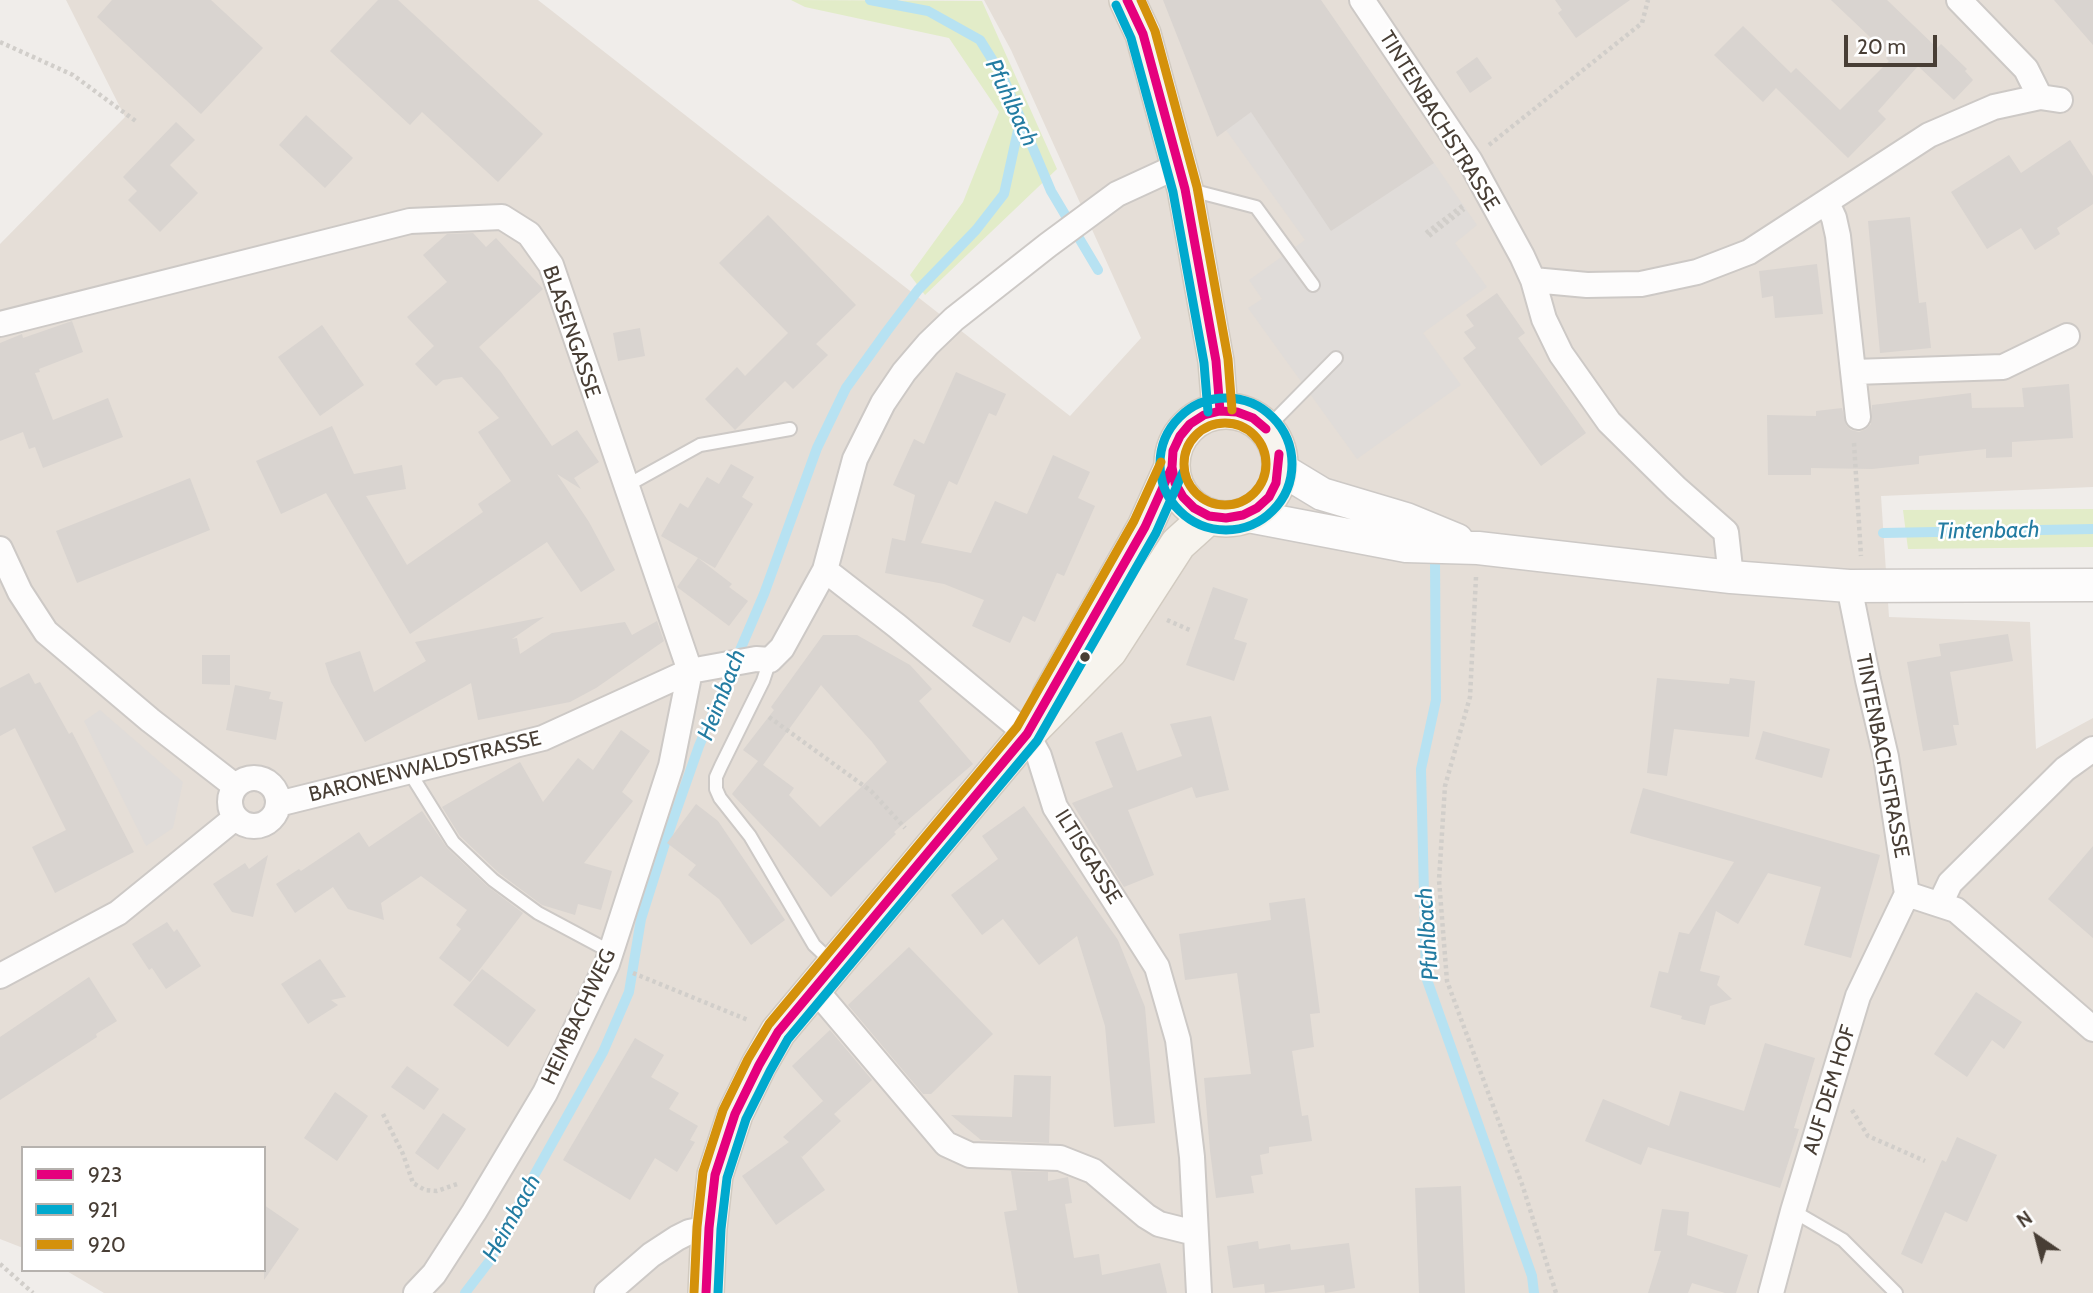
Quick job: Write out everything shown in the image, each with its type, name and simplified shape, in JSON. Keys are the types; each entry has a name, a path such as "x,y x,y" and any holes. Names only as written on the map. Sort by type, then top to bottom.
{"main road":[{"path":"1128,0 1143,34 1183,177 1216,361 1220,411"},
{"path":"1220,411 1237,412 1253,418 1266,429 1279,454 1279,468 1269,497 1257,508 1244,516 1209,516 1194,508 1183,497 1175,483 1172,467 1173,451 1185,430 1204,415 1220,411"},
{"path":"1027,734 1144,527 1172,467"},
{"path":"706,1293 715,1175 735,1114 778,1032 1027,734 1109,651 1178,544 1209,516"}],"street":[{"name":"TINTENBACHSTRASSE","path":"1362,0 1470,160 1522,256 1533,280 1544,319 1561,354 1609,422 1676,488 1726,532 1731,577"},
{"path":"1533,280 1587,285 1641,284 1697,272 1749,252 1929,135 1994,107 2050,98 2026,69 1959,0"},
{"path":"763,660 782,648 825,570 855,459 883,403 904,372 936,336 1048,245 1117,194 1183,177"},
{"path":"1826,203 1838,236 1858,417"},
{"name":"BLASENGASSE","path":"0,324 410,221 502,217 529,234 551,265 626,486 696,670"},
{"path":"1854,372 2003,367 2067,336"},
{"path":"1279,468 1322,494 1406,519 1478,548"},
{"path":"1244,516 1406,546 1478,548 1731,577 1856,585 2093,585"},
{"path":"0,549 20,592 46,632 150,720 235,786 229,802 235,818 118,913 0,976"},
{"name":"ILTISGASSE","path":"825,570 1027,734 1039,756 1055,807 1157,967 1178,1040 1192,1157 1199,1293"},
{"name":"TINTENBACHSTRASSE","path":"1856,585 1868,680 1886,757 1907,894"},
{"name":"BARONENWALDSTRASSE","path":"278,804 543,738 696,670 763,660"},
{"name":"HEIMBACHWEG","path":"416,1293 434,1274 545,1093 607,964 670,766 696,670"},
{"path":"1940,904 1950,884 2065,769 2093,749"},
{"name":"BARONENWALDSTRASSE","path":"235,786 247,778 263,779 274,789 278,804 272,818 258,826 242,823 235,818"},
{"path":"1907,894 1956,910 2093,1029"},
{"name":"AUF DEM HOF","path":"1771,1293 1858,996 1907,894"},
{"path":"824,976 946,1144 970,1155 1060,1158 1093,1171 1146,1216 1160,1224 1195,1233"},
{"path":"607,1293 651,1255 677,1238 690,1231 709,1228"}],"lane":[{"path":"1183,177 1256,207 1313,285"},
{"path":"1266,429 1336,358"},
{"path":"626,486 700,445 790,429"},
{"path":"763,660 763,681 716,777 716,789 750,836 814,946 824,976"},
{"path":"410,773 453,842 493,880 538,913 611,952"},
{"path":"1793,1211 1843,1240 1896,1293"}],"path":[{"path":"1470,160 1642,23 1648,0"},
{"path":"0,42 73,75 137,122"},
{"path":"1427,234 1485,190"},
{"path":"1856,585 1853,424 1858,417"},
{"path":"1478,548 1469,697 1445,786 1439,880 1447,981 1524,1187 1556,1293"},
{"path":"1163,618 1192,631"},
{"path":"751,704 871,791 928,854"},
{"path":"648,978 740,1016"},
{"path":"1829,1093 1848,1105 1868,1136 1925,1161"},
{"path":"383,1114 399,1144 413,1183 425,1190 437,1191 457,1184 492,1181"},
{"path":"0,1264 33,1293"}],"shaded area":[{"path":"66,0 538,0 1070,416 1141,338 1011,50 984,0 2093,0 2093,487 1881,496 1889,617 2030,622 2036,749 2093,718 2093,1293 104,1293 68,1272 266,1272 266,1146 21,1146 21,1247 0,1239 0,244 125,117"},
{"path":"1251,112 1434,163 1477,225 1455,243 1487,287 1423,333 1461,385 1357,459 1248,308 1262,299 1249,280 1305,240 1226,130"},
{"path":"100,710 183,782 173,828 146,846 84,721"}],"green space":[{"path":"791,0 982,1 1057,169 925,295 910,275 963,202 999,112 949,38 805,7"},
{"path":"2093,509 2093,547 1908,549 1903,510"}],"building":[{"path":"112,0 211,0 263,48 201,114 97,17"},
{"path":"378,0 398,0 543,134 498,182 422,112 410,125 330,51"},
{"path":"1163,0 1321,0 1434,163 1331,231 1251,112 1217,137"},
{"path":"1555,0 1630,0 1576,38 1558,13 1562,10"},
{"path":"1831,0 1887,0 1937,48 1941,44 1967,69 1965,71 1973,80 1954,100 1918,66 1878,111 1886,119 1848,158 1776,88 1763,102 1714,55 1743,26 1791,73 1796,68 1840,110 1889,61 1886,58 1889,55"},
{"path":"2054,0 2093,0 2093,45"},
{"path":"1477,57 1492,78 1470,93 1456,72"},
{"path":"306,115 353,158 325,188 279,145"},
{"path":"176,122 195,140 170,165 198,193 160,232 128,200 137,191 123,177"},
{"path":"2070,140 2093,176 2093,204 2057,228 2060,234 2035,250 2021,228 1987,249 1951,192 2009,155 2021,173"},
{"path":"768,215 856,305 816,344 828,355 793,389 785,381 735,430 705,399 737,367 745,376 788,333 719,263"},
{"path":"1910,217 1919,303 1926,302 1931,348 1880,353 1868,221"},
{"path":"473,233 486,247 496,238 543,289 479,347 501,372 552,446 577,430 599,462 574,478 581,489 557,474 589,522 615,570 581,592 547,542 410,634 326,493 281,514 256,461 332,426 354,474 402,465 406,489 366,496 407,565 483,512 478,504 511,481 478,432 499,418 462,377 443,380 436,386 415,364 434,346 407,317 447,282 423,255 447,234"},
{"path":"1817,264 1823,314 1775,318 1773,296 1762,298 1759,271"},
{"path":"1497,293 1525,333 1518,338 1586,433 1541,466 1463,358 1476,348 1464,332 1474,326 1466,315"},
{"path":"72,321 83,352 35,373 53,420 108,398 123,437 43,468 35,447 29,449 23,432 0,441 0,343 22,334 23,338"},
{"path":"322,325 364,385 320,416 278,357"},
{"path":"640,328 645,356 618,361 613,333"},
{"path":"956,372 1006,394 996,416 989,413 957,485 949,481 921,543 971,553 995,501 1027,514 1053,455 1090,472 1078,498 1095,506 1064,576 1057,573 1035,622 1023,616 1010,643 972,626 984,600 944,584 885,573 892,538 905,541 915,495 893,485 914,439 924,444"},
{"path":"2069,384 2073,438 2012,442 2012,457 1986,458 1986,449 1919,456 1919,464 1872,469 1811,468 1811,475 1768,475 1767,415 1816,416 1816,411 1842,408 1846,425 1859,432 1871,424 1872,405 1971,393 1972,408 2024,407 2022,388"},
{"path":"731,464 754,477 742,497 753,504 715,568 661,536 680,503 688,508 707,477 719,484"},
{"path":"190,478 210,530 77,583 56,531"},
{"path":"698,558 732,584 729,587 748,601 729,626 677,587"},
{"path":"1213,587 1248,599 1234,639 1247,643 1234,681 1186,665"},
{"path":"544,617 512,639 517,638 520,654 552,633 625,622 632,635 657,621 664,641 596,688 570,702 478,720 471,683 365,742 331,682 325,663 360,651 374,692 426,661 415,642"},
{"path":"2008,634 2013,661 1950,672 1959,725 1953,725 1957,745 1923,751 1907,662 1941,656 1939,644"},
{"path":"823,635 857,635 910,665 932,689 919,701 973,764 894,832 896,834 831,897 732,794 758,761 743,750 774,710 771,707","holes":["821,685 887,762 820,827 789,795 794,788 763,765"]},
{"path":"202,655 230,655 230,685 202,684"},
{"path":"29,673 35,684 40,682 69,734 72,732 134,852 55,893 32,847 66,830 15,728 0,736 0,688"},
{"path":"1657,678 1729,684 1730,678 1755,681 1749,737 1674,729 1667,776 1647,773"},
{"path":"235,685 271,692 269,699 283,702 276,740 226,730"},
{"path":"1211,716 1229,790 1196,798 1192,787 1128,810 1154,875 1124,887 1072,803 1113,787 1095,742 1122,732 1137,771 1182,756 1170,724"},
{"path":"621,730 650,751 622,792 633,801 584,863 612,871 601,910 578,904 575,915 542,905 499,873 460,836 442,807 520,762 543,802 578,758 593,770"},
{"path":"1763,731 1830,749 1822,778 1755,759"},
{"path":"1643,788 1880,855 1851,958 1804,945 1821,887 1768,873 1738,924 1716,911 1700,971 1720,976 1717,985 1732,999 1710,1006 1705,1025 1650,1007 1659,971 1668,973 1679,932 1689,934 1734,862 1630,833"},
{"path":"696,804 718,821 785,920 751,945 719,899 688,875 696,865 667,843"},
{"path":"1024,806 1118,940 1145,1007 1155,1123 1114,1127 1105,1026 1077,936 1039,965 1003,919 982,935 951,895 998,859 982,836"},
{"path":"422,811 447,848 487,886 523,913 470,982 439,958 461,929 456,925 467,910 421,876 381,903 384,920 348,909 333,887 295,913 276,884 299,869 301,871 359,832 369,847"},
{"path":"2093,846 2093,938 2048,899"},
{"path":"268,855 253,917 232,912 213,884 245,863 249,869"},
{"path":"1305,898 1320,1013 1310,1014 1314,1047 1292,1051 1302,1116 1308,1115 1312,1141 1269,1147 1269,1153 1260,1155 1263,1174 1251,1176 1254,1193 1216,1198 1204,1078 1251,1074 1237,973 1185,980 1179,934 1271,920 1269,903"},
{"path":"167,922 174,932 177,929 201,966 166,989 152,968 149,970 132,944"},
{"path":"909,947 993,1034 931,1094 923,1094 848,1005"},
{"path":"320,959 346,997 331,1000 338,1005 308,1024 281,984"},
{"path":"482,969 536,1010 508,1047 453,1005"},
{"path":"89,977 117,1021 0,1100 0,1037"},
{"path":"1976,992 2022,1022 2004,1049 1992,1040 1967,1077 1934,1054"},
{"path":"830,1030 872,1080 834,1114 841,1121 802,1157 800,1155 825,1190 776,1225 742,1176 789,1142 783,1137 823,1101 832,1111 792,1066"},
{"path":"635,1038 664,1055 651,1077 679,1093 669,1109 698,1126 690,1140 695,1142 677,1172 655,1158 630,1200 563,1160"},
{"path":"1765,1043 1815,1058 1794,1128 1799,1129 1780,1188 1648,1147 1641,1165 1585,1141 1603,1099 1669,1126 1680,1091 1744,1111"},
{"path":"407,1066 439,1089 424,1110 391,1087"},
{"path":"1014,1075 1051,1076 1049,1143 981,1140 951,1115 1012,1117"},
{"path":"335,1092 368,1116 337,1161 304,1138"},
{"path":"443,1113 466,1129 438,1170 415,1153"},
{"path":"1957,1137 1997,1155 1967,1222 1945,1212 1922,1264 1901,1254 1942,1160 1946,1162"},
{"path":"1011,1171 1048,1172 1048,1181 1068,1177 1072,1203 1065,1204 1074,1258 1099,1254 1102,1275 1160,1263 1167,1293 1018,1293 1004,1212 1017,1210"},
{"path":"1461,1186 1465,1293 1419,1293 1415,1188"},
{"path":"266,1206 299,1229 264,1280 266,1272"},
{"path":"1662,1209 1689,1212 1687,1235 1748,1255 1736,1293 1725,1293 1692,1283 1688,1293 1648,1293 1661,1251 1654,1251"},
{"path":"1258,1241 1259,1249 1290,1244 1291,1250 1349,1243 1355,1288 1325,1293 1324,1285 1265,1293 1264,1284 1233,1288 1227,1246"}],"waterway":[{"name":"Pfuhlbach","path":"870,0 928,11 980,40 1003,77 1051,191 1098,270"},
{"name":"Heimbach","path":"465,1293 491,1259 603,1052 629,992 641,919 667,837 699,746 764,594 817,448 846,388 887,331 918,290 976,230 1004,194 1020,121"},
{"name":"Tintenbach","path":"1883,533 2093,529"},
{"name":"Pfuhlbach","path":"1435,559 1436,700 1421,769 1426,977 1532,1276 1534,1293"}],"transit line":[{"name":"923","path":"1127,0 1143,34 1185,189 1216,361 1220,411"},
{"name":"920","path":"1141,0 1155,31 1197,187 1228,359 1232,410"},
{"name":"921","path":"1116,5 1131,38 1173,192 1204,363 1208,412"},
{"name":"921","path":"1226,398 1251,403 1263,409 1281,427 1287,439 1292,464 1287,489 1281,501 1263,519 1251,525 1226,530 1201,525 1189,519 1171,501 1165,489 1160,464 1165,439 1171,427 1189,409 1201,403 1226,398"},
{"name":"923","path":"1266,429 1253,418 1237,412 1220,411 1204,415 1190,424 1173,451 1175,483 1183,497 1194,508 1209,516 1226,518 1243,515 1257,508 1269,497 1276,483 1279,454"},
{"name":"920","path":"1225,423 1241,426 1254,435 1263,448 1266,464 1263,480 1254,493 1241,502 1225,505 1209,502 1196,493 1187,480 1184,464 1187,448 1196,435 1209,426 1225,423"},
{"name":"920","path":"694,1292 703,1172 723,1110 748,1059 769,1024 1017,727 1134,521 1161,462"},
{"name":"923","path":"706,1293 715,1175 735,1114 759,1065 778,1032 1027,734 1145,527 1172,467"},
{"name":"921","path":"718,1293 727,1178 746,1119 788,1039 1037,741 1156,533 1183,472"}]}
